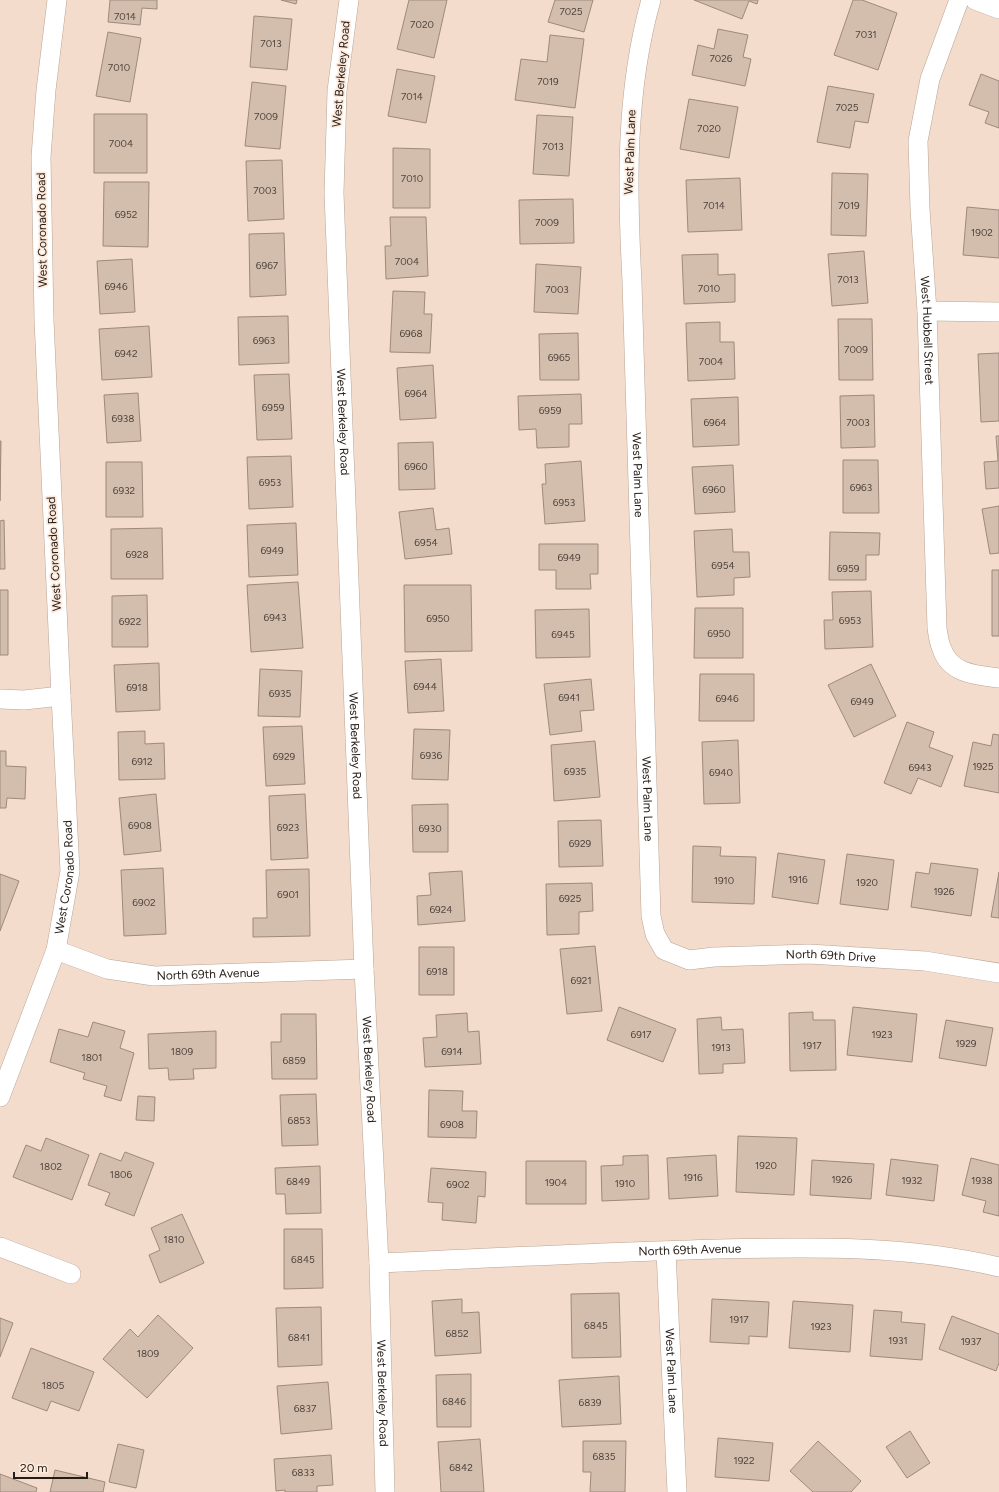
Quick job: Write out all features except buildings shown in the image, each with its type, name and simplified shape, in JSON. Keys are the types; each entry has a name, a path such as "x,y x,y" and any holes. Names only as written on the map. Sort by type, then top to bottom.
{"street":[{"name":"West Coronado Road","path":"0,1097 56,950 70,871 60,696 44,320 41,157 46,90 56,0"},
{"name":"West Berkeley Road","path":"349,0 337,91 334,193 364,968 379,1263 385,1492"},
{"name":"West Palm Lane","path":"651,0 637,61 632,103 629,156 629,218 652,916 655,934 664,950"},
{"name":"West Hubbell Street","path":"958,0 930,79 918,141 920,209 927,311 937,628 942,650 951,664 972,675 999,678"},
{"path":"975,0 999,9"},
{"path":"927,311 999,312"},
{"path":"0,699 24,700 60,696"},
{"name":"North 69th Avenue","path":"56,950 107,969 154,976 256,974 364,968"},
{"name":"North 69th Drive","path":"664,950 689,960 714,957 809,954 925,961 999,973"},
{"path":"0,1247 71,1274"},
{"name":"North 69th Avenue","path":"379,1263 666,1251 821,1247 894,1251 971,1261 999,1267"},
{"name":"West Palm Lane","path":"666,1251 677,1492"}]}
